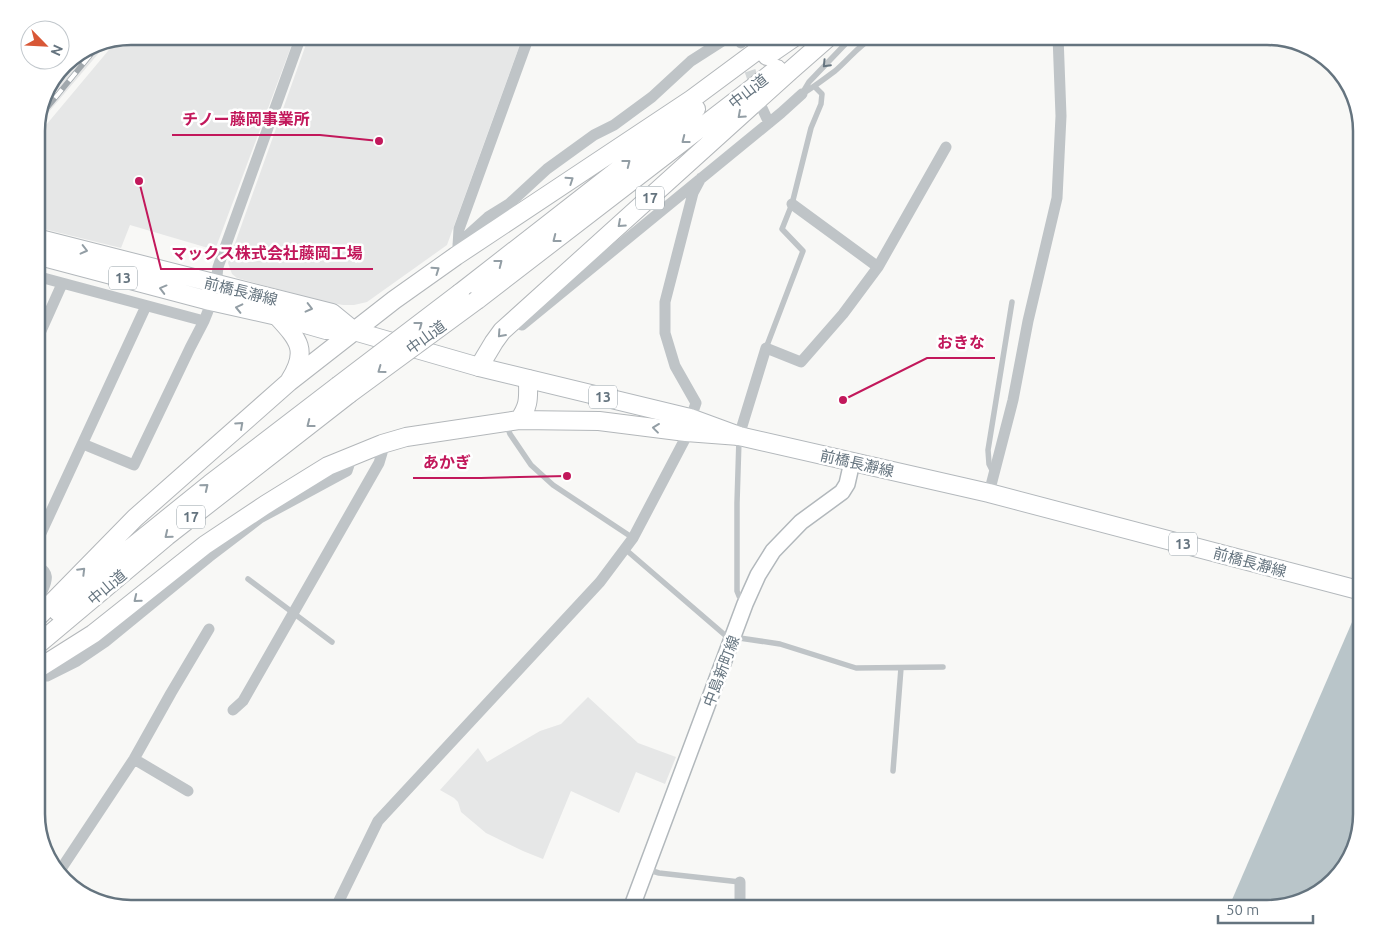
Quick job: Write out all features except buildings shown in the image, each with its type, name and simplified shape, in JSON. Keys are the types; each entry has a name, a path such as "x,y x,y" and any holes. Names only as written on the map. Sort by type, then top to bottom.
{"main road":[{"name":"17","path":"45,615 135,518 289,382 457,250 692,98 764,45"},
{"name":"中山道","path":"45,638 460,293 700,106 783,45"},
{"name":"中山道","path":"45,619 65,605 122,555 210,484 343,390 477,300 809,45"},
{"name":"17","path":"480,367 502,331 820,45"},
{"name":"前橋長瀞線","path":"45,240 332,314 354,331"},
{"name":"前橋長瀞線","path":"45,257 326,330 354,331 688,425 997,496 1353,589"},
{"path":"277,316 293,334 299,345 300,361 289,382"},
{"path":"512,421 525,412 528,401 528,379"},
{"path":"45,664 93,634 205,545 265,505 328,466 382,444 406,437 512,421 688,425"},
{"name":"中島新町線","path":"634,900 758,575 772,550 801,522 842,492 847,484 852,462"}],"street":[{"path":"83,444 134,465 208,311 216,284 218,267 299,45"},
{"path":"457,250 459,229 526,45"},
{"path":"457,250 488,217 509,204 547,169 594,135 614,125 652,97 692,61 716,45"},
{"path":"997,496 994,474 1013,400 1028,321 1057,198 1061,116 1058,45"},
{"path":"522,325 802,94"},
{"path":"762,108 769,123"},
{"path":"739,436 766,348 801,362 843,314 878,267 946,147"},
{"path":"339,900 378,821 600,582 625,550 685,439 696,404 675,366 665,333 665,302 693,193 701,178"},
{"path":"792,204 878,267"},
{"path":"45,279 204,321"},
{"path":"45,322 62,284"},
{"path":"45,525 146,306"},
{"path":"233,710 243,701 294,614 378,464 382,453 382,444"},
{"path":"45,676 77,660 105,642 260,518 347,471 352,456"},
{"path":"45,573 47,582 45,586"},
{"path":"63,867 134,759 210,629"},
{"path":"134,759 188,791"},
{"path":"740,882 740,900"}],"lane":[{"path":"802,94 809,82 844,45"},
{"path":"802,94 815,87 861,45"},
{"path":"766,348 803,251 782,229 792,204 811,128 822,100 822,94 815,87"},
{"path":"994,474 989,464 988,450 1012,302"},
{"path":"512,421 510,434 530,465 553,485 633,538"},
{"path":"739,436 737,591 746,604"},
{"path":"625,550 726,636 780,644 856,668 943,667"},
{"path":"248,579 332,642"},
{"path":"893,771 900,668"},
{"path":"646,869 659,873 740,882"}],"shaded area":[{"path":"130,45 292,45 215,250 130,225 121,248 45,229 45,126 111,48"},
{"path":"306,45 520,45 447,245 367,302 354,305 321,301 237,278 232,274 228,263"},
{"path":"101,51 47,114 54,93 63,78 74,66 88,56"},
{"path":"1353,620 1353,814 1351,831 1344,852 1339,862 1324,879 1305,891 1279,899 1232,900"},
{"path":"588,697 638,743 676,757 665,784 636,772 619,813 571,791 543,859 486,833 461,812 458,802 454,798 440,790 478,748 487,762 540,731 561,724"}],"tunnel":[{"path":"745,55 757,92"}],"railway":[{"path":"49,105 90,55"}],"place":[{"name":"チノー藤岡事業所","path":"379,141"},
{"name":"マックス株式会社藤岡工場","path":"139,181"},
{"name":"おきな","path":"843,400"},
{"name":"あかぎ","path":"567,476"}]}
